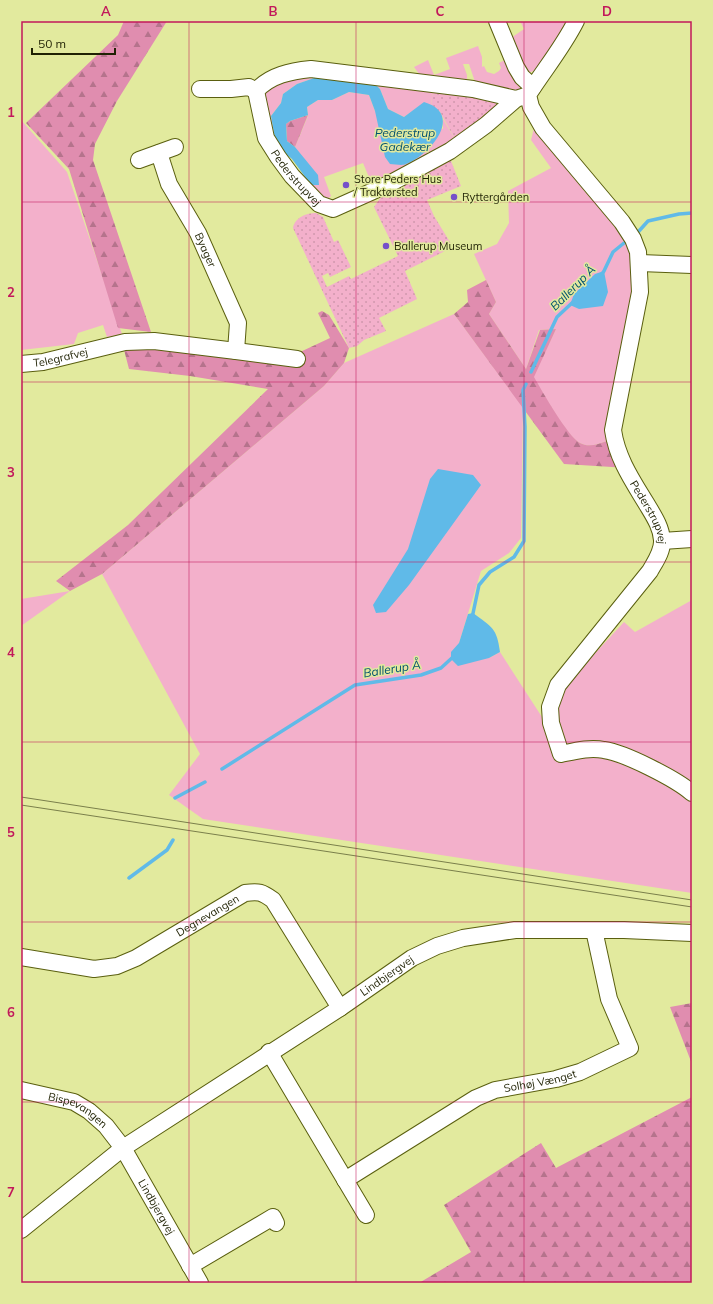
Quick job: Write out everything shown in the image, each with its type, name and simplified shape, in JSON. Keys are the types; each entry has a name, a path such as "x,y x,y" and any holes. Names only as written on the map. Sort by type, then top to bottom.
{"street":[{"path":"200,89 231,89 249,87 256,91 272,78 292,71 311,69 526,94 522,77 516,67 497,21"},
{"name":"Pederstrupvej","path":"256,91 266,138 278,157 292,176 319,204 333,209 391,183 450,151 486,125 526,94 566,40 576,21"},
{"name":"Pederstrupvej","path":"526,94 531,107 543,128 622,222 633,239 638,252 640,264 640,292 613,430 615,444 619,454 658,524 662,541 660,552 650,571 558,685 550,707 551,723 561,754 580,750 604,750 625,756 684,785 692,793"},
{"path":"139,160 175,147"},
{"name":"Byager","path":"159,153 169,184 198,233 238,323 236,351"},
{"path":"640,264 692,265"},
{"name":"Telegrafvej","path":"21,364 43,362 99,347 125,342 154,341 236,351"},
{"path":"236,351 297,359"},
{"path":"662,541 692,539"},
{"name":"Degnevangen","path":"21,956 94,969 117,966 136,958 245,893 257,891 265,894 273,900 340,1008"},
{"name":"Lindbjergvej","path":"21,1230 123,1148 269,1052 340,1008 412,958 437,946 463,938 515,930 594,930 692,933"},
{"name":"Solhøj Vænget","path":"345,1180 476,1098 495,1090 556,1079 580,1072 630,1048 609,999 594,930"},
{"path":"269,1052 366,1215"},
{"name":"Bispevangen","path":"21,1090 74,1102 89,1111 106,1126 123,1148"},
{"name":"Lindbjergvej","path":"123,1148 200,1283"},
{"path":"190,1266 273,1217 276,1223"}],"shaded area":[{"path":"520,21 571,21 536,70 528,73 511,38 524,29"},
{"path":"478,46 482,57 482,67 484,66 487,72 494,74 499,71 501,68 499,63 507,59 521,83 521,88 517,91 475,82 469,64 463,64 467,75 467,82 422,78 414,67 428,60 434,75 450,69 446,58"},
{"path":"294,75 317,77 297,84 283,94 281,103 271,116 275,139 269,134 263,95 266,86"},
{"path":"374,83 433,89 431,105 424,103 404,117 388,109 380,89"},
{"path":"433,89 495,99 497,107 456,141 440,112 431,105"},
{"path":"349,92 369,95 375,111 443,129 443,119 456,141 384,181 371,182 363,163 324,177 331,196 325,201 311,185 295,147 308,116 307,107 318,100 332,100"},
{"path":"21,120 67,172 122,334 107,337 103,325 78,333 74,344 21,350"},
{"path":"534,128 625,235 635,269 630,318 607,441 594,445 580,443 568,432 533,377 556,329 539,330 526,369 489,314 496,302 474,254 497,244 509,223 508,191 551,168 531,140"},
{"path":"445,158 451,161 461,186 427,200 434,216 453,247 405,271 417,299 379,318 386,331 364,340 357,346 349,348 293,228 294,224 302,216 309,214 316,213 323,217 334,242 338,240 351,267 330,277 328,273 322,276 327,287 349,276 351,279 398,256 374,207 381,197"},
{"path":"454,314 523,407 521,538 509,553 481,571 459,643 489,658 500,652 551,731 563,688 624,622 635,632 692,600 692,893 203,819 169,795 200,754 102,574 324,386 344,363"},
{"path":"70,591 21,626 21,599"}],"green space":[{"path":"124,21 167,21 117,101 95,144 93,160 151,332 118,328 69,169 26,123 118,35"},
{"path":"308,115 295,147 287,141 286,124 290,121"},
{"path":"486,280 496,302 489,314 526,369 540,330 556,329 534,377 556,413 575,439 580,443 587,445 594,445 607,441 628,468 564,464 454,314 468,302 467,290"},
{"path":"322,311 329,315 349,348 344,363 324,386 102,574 70,591 56,581 128,525 268,389 190,376 129,369 123,346 298,353 330,338 318,313"},
{"path":"692,1003 692,1064 670,1007"},
{"path":"692,1097 692,1283 419,1283 471,1252 444,1205 541,1143 556,1168"}],"water":[{"name":"Pederstrup Gadekær","path":"317,77 374,83 380,89 388,109 404,117 424,102 436,108 442,115 443,125 433,144 425,152 404,165 390,164 385,157 375,111 369,95 349,92 332,100 318,100 307,107 308,115 290,121 286,124 287,141 295,147 318,175 319,185 311,185 292,159 280,149 275,139 271,116 281,103 283,94 297,84"},
{"path":"604,271 608,292 603,306 579,309 570,305 574,294 595,274"},
{"path":"438,469 473,475 481,485 409,585 386,612 376,613 373,605 408,549 430,479"},
{"path":"473,613 489,625 495,633 500,652 489,658 458,666 451,659 451,652 459,643 468,614"}],"waterway":[{"name":"Ballerup Å","path":"639,231 648,221 679,214 692,213"},
{"name":"Ballerup Å","path":"602,274 613,252 624,243"},
{"name":"Ballerup Å","path":"531,372 557,317 573,302"},
{"name":"Ballerup Å","path":"472,618 479,585 490,572 514,557 524,541 525,427 523,390 526,384"},
{"name":"Ballerup Å","path":"222,769 355,685 421,675 441,668 453,657"},
{"path":"175,798 205,782"},
{"name":"Ballerup Å","path":"129,878 167,850 173,840"}],"tram line":[{"path":"21,797 692,900"},
{"path":"21,805 692,907"}],"place":[{"name":"Store Peders Hus / Traktørsted","path":"346,185"},
{"name":"Ryttergården","path":"454,197"},
{"name":"Ballerup Museum","path":"386,246"}]}
